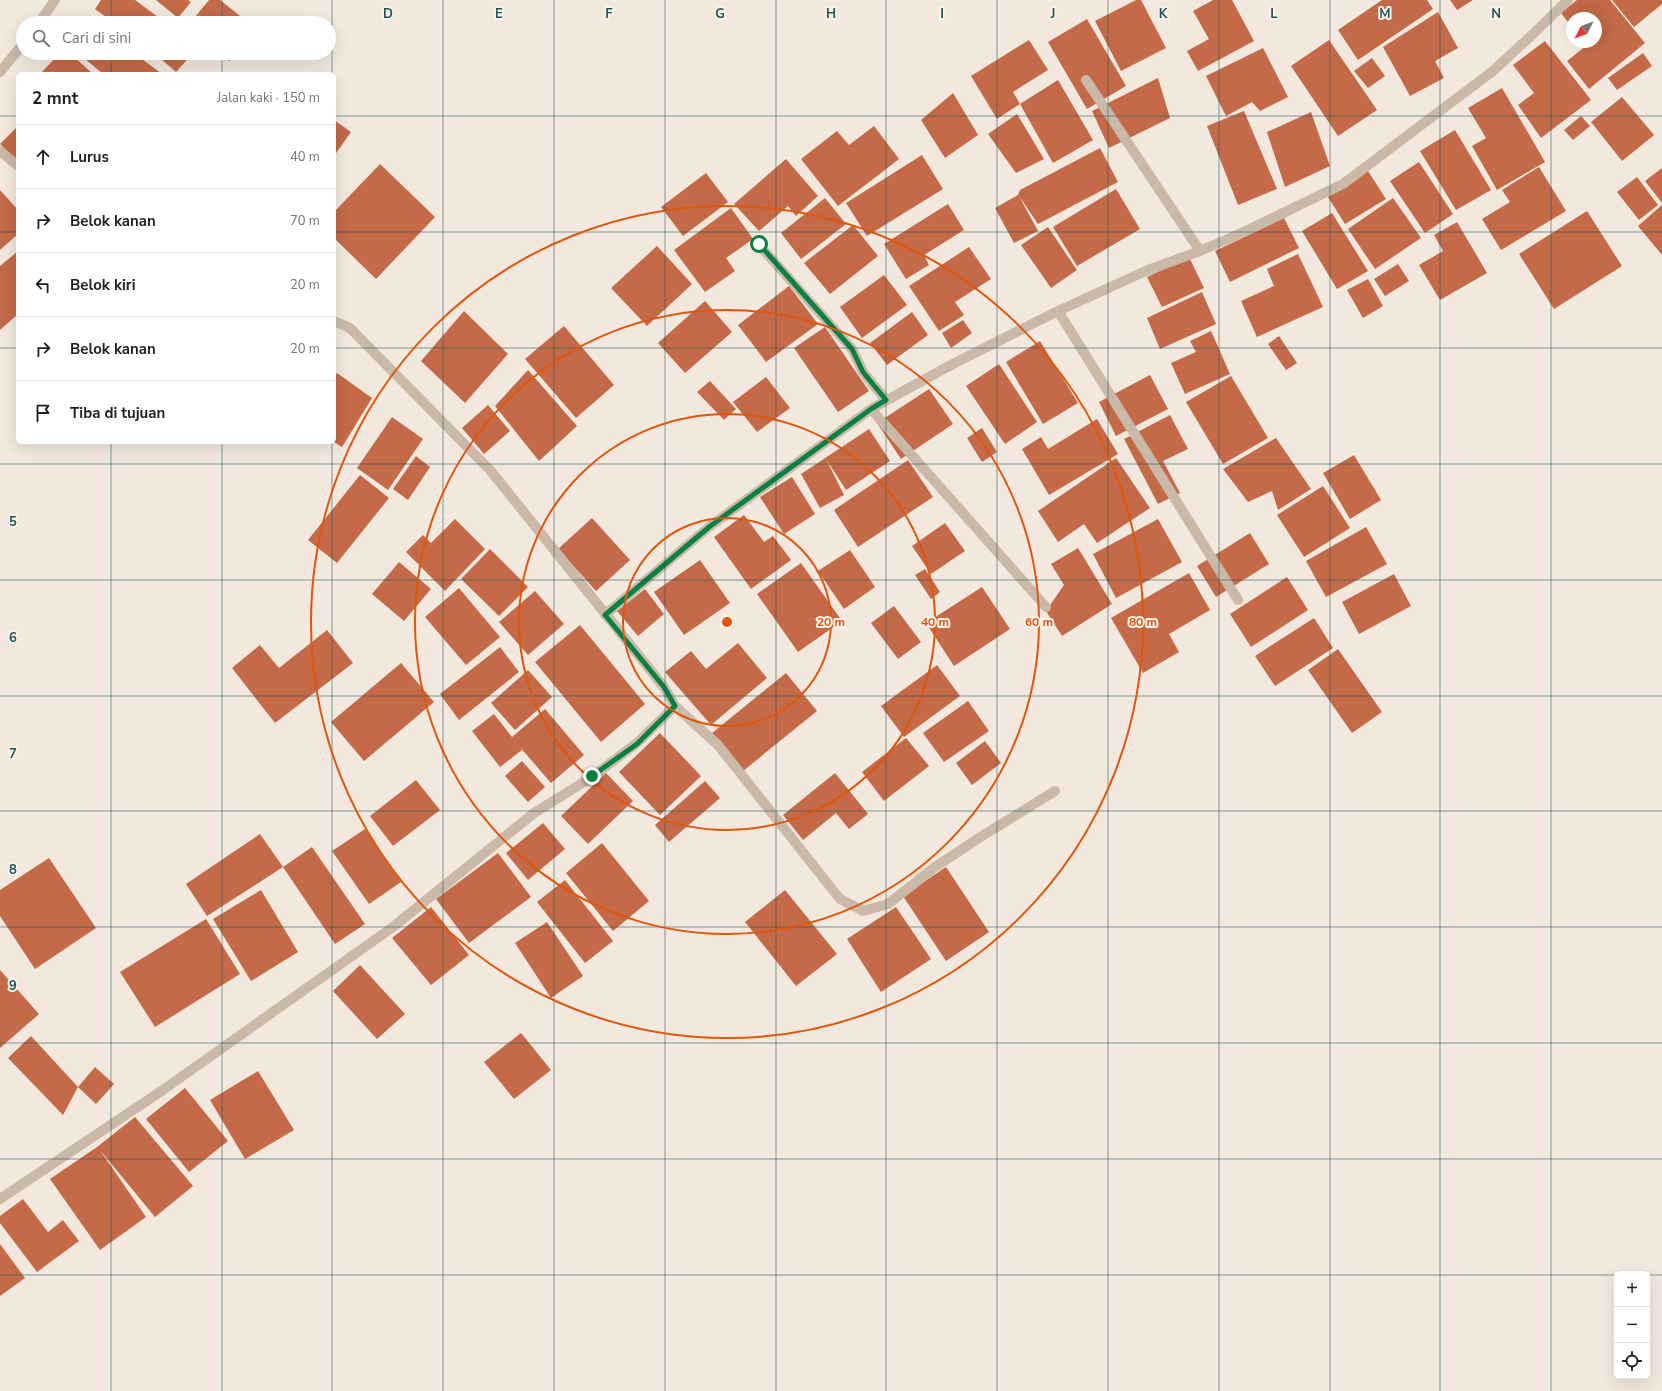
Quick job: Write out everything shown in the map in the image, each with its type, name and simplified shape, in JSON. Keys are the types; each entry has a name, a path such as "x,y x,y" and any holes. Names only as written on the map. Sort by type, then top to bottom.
{"street":[{"path":"44,16 55,0"},
{"path":"605,615 709,527 871,409 886,400 949,366 1058,311 1148,270 1250,229 1343,184 1493,70 1568,0"},
{"path":"0,72 16,53"},
{"path":"1086,80 1200,250"},
{"path":"0,151 16,164"},
{"path":"759,244 852,349 863,372 886,400"},
{"path":"1058,311 1238,600"},
{"path":"336,322 350,328 490,470 664,687 675,706 718,745 840,898 863,911 888,904 936,867 982,836 1056,791"},
{"path":"871,409 1046,607"},
{"path":"0,1199 160,1092 393,927 534,813 592,776 637,744 675,706"}],"building":[{"path":"101,0 135,0 157,16 104,16 95,9"},
{"path":"156,0 188,0 191,2 180,16 176,16"},
{"path":"209,0 220,0 240,16 196,16"},
{"path":"1136,0 1141,0 1166,48 1121,71 1095,21"},
{"path":"1213,0 1232,0 1254,41 1198,71 1187,51 1209,39 1193,11"},
{"path":"1382,0 1427,0 1433,9 1358,60 1338,30"},
{"path":"1450,0 1473,0 1457,10"},
{"path":"1577,0 1610,0 1645,43 1589,89 1567,61 1583,48 1602,48 1602,12 1566,12 1566,19 1561,13"},
{"path":"1612,0 1662,0 1662,4 1634,27"},
{"path":"1438,12 1458,48 1435,61 1444,78 1410,96 1383,47"},
{"path":"1087,19 1126,86 1087,109 1048,42"},
{"path":"1029,40 1048,70 1013,92 1020,104 997,119 971,76"},
{"path":"1329,40 1377,110 1338,136 1291,66"},
{"path":"1545,41 1591,100 1541,138 1518,105 1534,93 1513,65"},
{"path":"1263,48 1288,97 1260,111 1252,102 1226,116 1206,76"},
{"path":"1643,53 1652,66 1617,90 1608,78"},
{"path":"1372,58 1385,76 1368,88 1354,71"},
{"path":"53,60 78,60 91,72 42,72"},
{"path":"86,60 143,60 159,72 101,72"},
{"path":"162,60 187,60 176,72"},
{"path":"1158,78 1170,118 1109,148 1092,111"},
{"path":"1058,80 1093,140 1053,163 1020,104"},
{"path":"1502,88 1545,162 1497,190 1472,146 1486,138 1468,108"},
{"path":"953,93 978,135 945,158 921,120"},
{"path":"1622,97 1654,135 1622,161 1591,122"},
{"path":"1244,111 1277,189 1238,205 1207,126"},
{"path":"1311,112 1330,166 1285,187 1267,132"},
{"path":"1017,114 1044,159 1016,173 988,134"},
{"path":"1581,116 1590,126 1573,140 1564,130"},
{"path":"336,121 351,132 336,153"},
{"path":"874,126 899,159 838,206 801,159 837,131 849,145"},
{"path":"16,128 16,160 0,144"},
{"path":"1455,130 1491,190 1456,210 1420,151"},
{"path":"1100,148 1118,182 1038,224 1019,196 1038,231 1014,243 995,208 1018,195 1020,190"},
{"path":"922,155 943,189 867,236 846,203"},
{"path":"786,159 818,196 796,216 788,206 759,231 734,204"},
{"path":"1419,162 1453,214 1425,233 1390,181"},
{"path":"380,164 435,217 376,279 336,240 336,210"},
{"path":"1539,167 1566,211 1501,250 1482,219 1510,202 1502,190"},
{"path":"1662,168 1662,203 1645,181"},
{"path":"1368,171 1386,199 1345,224 1328,197"},
{"path":"706,173 728,202 683,236 661,207"},
{"path":"1637,177 1658,205 1639,220 1617,192"},
{"path":"1116,189 1140,229 1077,266 1053,227"},
{"path":"0,190 16,208 16,236 0,250"},
{"path":"825,198 846,224 801,259 781,233"},
{"path":"1393,198 1421,238 1375,269 1348,229"},
{"path":"948,204 964,230 924,255 929,265 906,279 884,244"},
{"path":"1662,205 1662,255 1638,226"},
{"path":"731,208 753,239 726,258 735,271 705,292 674,250"},
{"path":"1587,211 1622,266 1554,309 1519,254"},
{"path":"1332,213 1368,271 1337,289 1302,231"},
{"path":"1284,218 1299,248 1230,282 1215,251"},
{"path":"1457,222 1487,273 1440,300 1419,265 1443,251 1434,235"},
{"path":"853,225 878,256 830,294 804,263"},
{"path":"1048,227 1077,270 1051,288 1021,245"},
{"path":"657,246 692,284 647,326 611,288"},
{"path":"969,247 991,279 955,302 964,315 939,331 909,286"},
{"path":"16,253 16,316 0,330 0,266"},
{"path":"1298,254 1323,307 1257,337 1241,301 1274,286 1267,269"},
{"path":"1189,257 1204,288 1162,307 1147,277"},
{"path":"1398,264 1409,281 1385,296 1374,279"},
{"path":"884,275 907,305 862,338 840,307"},
{"path":"1368,279 1383,306 1363,318 1347,290"},
{"path":"789,286 818,324 766,362 738,325"},
{"path":"1202,292 1216,324 1160,349 1147,318"},
{"path":"705,301 732,332 685,373 658,343"},
{"path":"464,311 508,354 465,403 421,361"},
{"path":"912,312 928,335 887,365 870,343"},
{"path":"963,320 972,333 951,348 942,333"},
{"path":"564,326 614,385 576,418 525,359"},
{"path":"825,327 869,391 838,412 794,348"},
{"path":"1211,331 1230,374 1185,394 1171,363 1196,352 1190,341"},
{"path":"1279,336 1297,363 1286,370 1268,344"},
{"path":"1040,341 1078,403 1043,424 1006,362"},
{"path":"999,364 1037,422 1005,444 966,386"},
{"path":"528,370 577,426 539,461 495,406"},
{"path":"337,373 372,398 342,447 336,443"},
{"path":"1150,375 1168,409 1116,436 1099,402"},
{"path":"1231,376 1268,438 1223,464 1186,402"},
{"path":"766,377 790,408 757,432 733,402"},
{"path":"710,381 736,409 724,420 697,392"},
{"path":"929,389 953,424 901,459 877,423"},
{"path":"488,405 510,431 484,454 462,428"},
{"path":"1170,415 1188,449 1163,461 1180,493 1158,504 1124,439"},
{"path":"392,417 423,439 388,490 357,468"},
{"path":"1097,419 1118,454 1049,495 1022,449 1041,437 1048,449"},
{"path":"982,428 997,452 982,462 967,438"},
{"path":"869,429 890,461 846,490 826,459 844,495 820,508 801,474"},
{"path":"1276,438 1311,489 1278,510 1272,491 1248,502 1223,469"},
{"path":"1354,455 1381,500 1350,519 1323,473"},
{"path":"416,456 430,467 408,500 393,489"},
{"path":"1116,458 1150,508 1097,543 1084,524 1058,542 1038,511"},
{"path":"908,460 933,497 858,547 834,510"},
{"path":"360,475 389,498 337,563 308,540"},
{"path":"792,477 815,514 784,534 760,497"},
{"path":"1323,486 1350,528 1304,557 1277,515"},
{"path":"744,515 764,542 773,536 791,560 751,589 714,537"},
{"path":"592,518 630,560 596,591 558,549"},
{"path":"455,519 485,549 445,591 406,552 423,535 431,543"},
{"path":"1158,519 1182,562 1116,598 1093,554"},
{"path":"945,523 965,551 931,574 912,546"},
{"path":"1366,527 1387,564 1326,597 1306,561"},
{"path":"1250,533 1269,564 1216,597 1197,566"},
{"path":"1078,548 1112,604 1062,636 1046,611 1064,585 1051,564"},
{"path":"490,549 528,587 499,616 461,579"},
{"path":"850,550 875,587 844,609 818,571"},
{"path":"700,560 730,603 684,635 654,592"},
{"path":"399,562 431,589 404,621 372,594"},
{"path":"801,563 842,621 798,652 757,594"},
{"path":"925,569 940,592 931,599 915,575"},
{"path":"1189,573 1210,610 1169,634 1179,652 1143,673 1111,618"},
{"path":"1394,574 1411,606 1359,634 1342,602"},
{"path":"1287,577 1308,610 1251,647 1230,614"},
{"path":"982,587 1010,629 954,666 926,623"},
{"path":"459,588 500,637 466,665 425,617"},
{"path":"645,589 664,614 638,636 617,611"},
{"path":"535,591 564,624 528,655 499,622"},
{"path":"894,606 921,642 898,659 871,623"},
{"path":"1314,618 1333,648 1275,686 1255,656"},
{"path":"580,625 645,704 601,742 535,662"},
{"path":"327,630 353,663 275,723 232,668 260,645 279,668"},
{"path":"738,643 767,678 711,725 665,672 691,651 706,669"},
{"path":"500,647 519,672 459,720 440,694"},
{"path":"1338,649 1382,712 1352,733 1308,670"},
{"path":"401,663 434,702 364,761 331,722"},
{"path":"937,665 960,696 904,737 881,706"},
{"path":"528,670 552,697 515,730 491,703"},
{"path":"786,673 817,711 743,771 712,733"},
{"path":"968,701 989,731 944,762 923,733"},
{"path":"545,709 584,755 551,783 519,746 522,750 500,767 472,731 494,714 512,737"},
{"path":"660,733 701,776 660,815 619,772"},
{"path":"906,738 929,766 884,801 862,772"},
{"path":"985,741 1001,763 972,785 956,763"},
{"path":"522,761 545,787 528,802 505,776"},
{"path":"606,773 633,801 588,844 561,816"},
{"path":"835,773 868,814 849,829 836,813 803,840 783,815"},
{"path":"416,780 440,810 393,846 370,816"},
{"path":"705,781 720,798 669,842 655,825"},
{"path":"543,823 565,849 528,880 506,853"},
{"path":"365,829 401,882 369,904 332,851"},
{"path":"260,834 283,867 207,916 186,884"},
{"path":"602,843 649,901 613,931 566,873"},
{"path":"312,847 365,924 335,944 283,867"},
{"path":"498,853 531,897 469,943 436,899"},
{"path":"49,858 96,928 35,969 0,916 0,890"},
{"path":"946,867 989,932 946,961 903,896"},
{"path":"565,880 613,941 585,963 537,902"},
{"path":"261,890 298,952 251,981 213,919"},
{"path":"785,890 837,954 796,986 745,922"},
{"path":"431,907 469,955 431,985 392,938"},
{"path":"896,907 931,959 881,992 847,939"},
{"path":"206,919 240,974 155,1027 120,972"},
{"path":"547,922 583,976 551,998 515,943"},
{"path":"360,965 405,1014 377,1039 333,991"},
{"path":"0,970 39,1014 0,1048"},
{"path":"521,1033 551,1070 514,1099 484,1062"},
{"path":"31,1036 78,1087 63,1115 8,1058"},
{"path":"95,1067 114,1084 96,1104 78,1087"},
{"path":"258,1071 294,1130 245,1159 210,1100"},
{"path":"185,1088 228,1141 189,1172 146,1119"},
{"path":"135,1117 193,1186 155,1217 100,1150 146,1217 100,1250 50,1179 97,1147"},
{"path":"23,1199 48,1232 63,1220 79,1241 37,1272 0,1223 0,1216"},
{"path":"0,1244 25,1278 0,1296"}],"route":[{"path":"592,776 637,744 675,706 664,687 605,615 709,527 778,475 886,400 863,372 852,349 759,244"}]}
